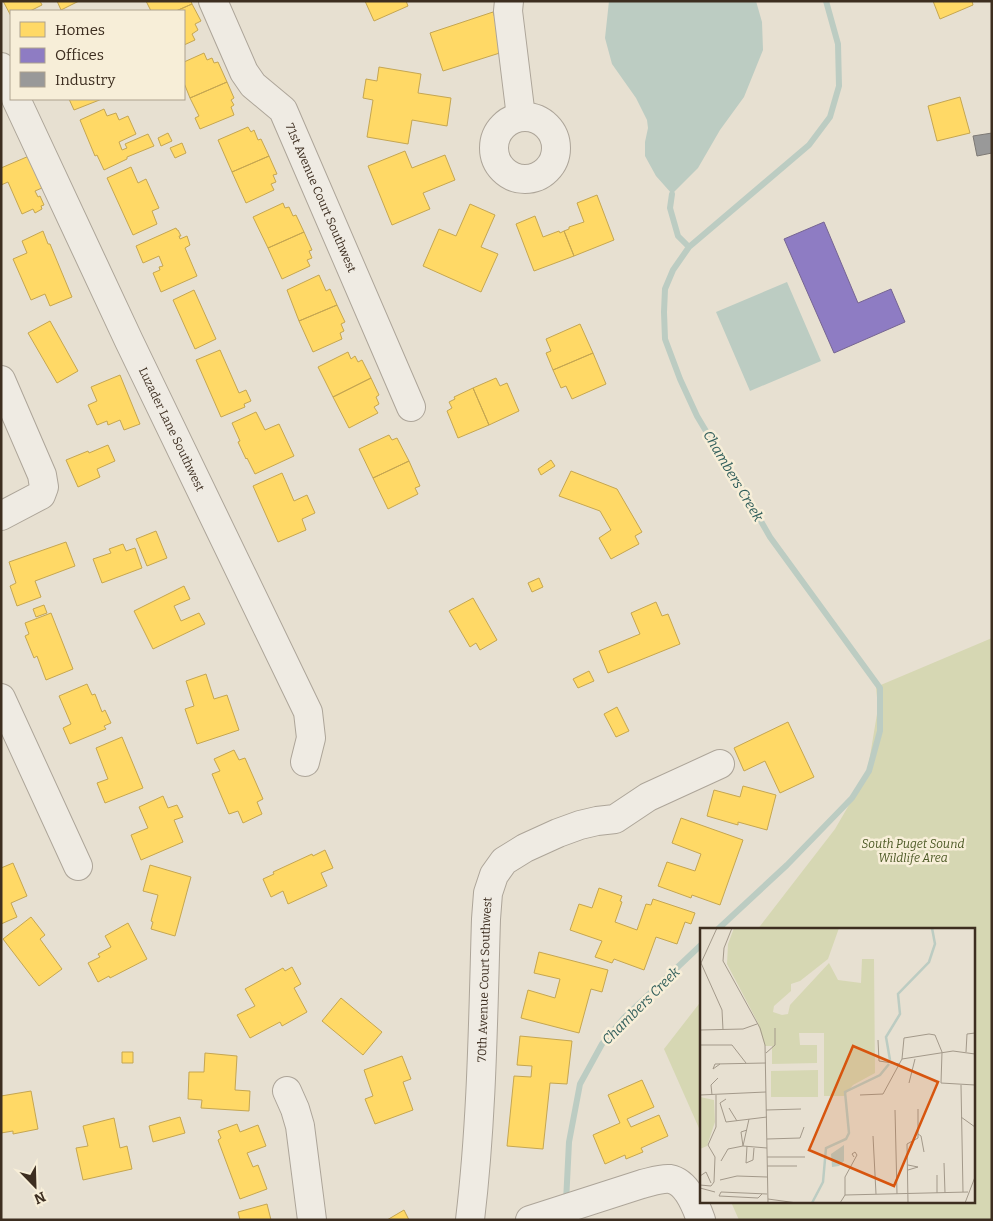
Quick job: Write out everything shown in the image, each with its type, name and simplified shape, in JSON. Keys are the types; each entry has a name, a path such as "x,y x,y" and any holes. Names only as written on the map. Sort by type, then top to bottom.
{"street":[{"name":"71st Avenue Court Southwest","path":"212,1 244,72 253,85 283,110 411,407"},
{"path":"509,1 508,11 521,117"},
{"path":"1,67 10,86"},
{"name":"Luzader Lane Southwest","path":"16,100 129,341 308,712 311,738 305,762"},
{"path":"1,380 42,475 44,487 41,495 1,516"},
{"path":"1,698 78,866"},
{"name":"70th Avenue Court Southwest","path":"470,1220 475,1177 481,1082 486,920 488,893 494,875 504,861 533,844 558,832 580,825 615,819 648,796 720,764"},
{"path":"288,1091 300,1126 312,1220"},
{"path":"539,1217 642,1184 670,1179 679,1183 689,1193 701,1220"}],"green space":[{"name":"South Puget Sound Wildlife Area","path":"992,638 992,1220 739,1220 732,1204 976,1204 976,928 759,928 835,829 867,774 878,708 876,687"},
{"path":"700,1003 700,1130 664,1049"}],"shaded area":[{"path":"609,1 756,1 762,22 763,50 744,97 720,130 698,168 672,194 656,176 645,156 647,120 636,98 612,64 605,38"},
{"path":"787,282 821,361 750,391 716,312"}],"building: Homes":[{"path":"3,1 40,1 42,5 32,10 10,10 10,14"},
{"path":"57,1 79,1 61,10"},
{"path":"146,1 191,1 192,4 178,10 150,10"},
{"path":"365,1 406,1 408,6 374,21"},
{"path":"933,1 972,1 973,5 940,19"},
{"path":"192,4 201,21 195,24 198,30 192,34 195,40 185,45 185,10 178,10"},
{"path":"493,12 506,51 443,71 430,33"},
{"path":"204,53 207,60 212,58 214,63 218,62 227,82 190,98 185,86 185,62"},
{"path":"379,67 421,74 418,93 451,98 447,126 412,120 408,144 367,137 373,100 363,98 366,79 377,81"},
{"path":"227,82 234,98 231,100 234,105 231,107 234,115 200,129 195,118 199,116 190,98"},
{"path":"960,97 970,133 937,141 928,106"},
{"path":"69,100 99,100 74,110"},
{"path":"104,109 107,116 116,113 119,120 128,116 136,134 119,142 122,150 127,148 125,144 148,134 154,146 127,157 127,159 104,170 97,155 95,156 80,120"},
{"path":"248,127 251,132 254,130 258,140 261,139 269,156 232,172 218,140"},
{"path":"168,133 172,141 161,146 158,138"},
{"path":"182,143 186,153 175,158 170,148"},
{"path":"405,151 412,168 445,155 455,180 423,193 430,209 392,225 368,166"},
{"path":"29,156 42,188 35,191 38,197 40,196 44,205 41,206 42,209 35,213 33,209 22,214 8,182 1,185 1,168"},
{"path":"269,156 277,174 273,175 276,182 271,184 274,190 246,203 232,172"},
{"path":"131,167 138,183 146,179 159,208 152,211 157,224 133,235 107,178"},
{"path":"597,195 614,240 574,256 564,231 569,229 569,227 584,222 577,203"},
{"path":"283,203 285,208 289,207 293,216 296,215 304,232 268,248 253,217"},
{"path":"470,204 495,215 481,247 498,254 481,292 423,266 439,229 456,236"},
{"path":"535,216 543,237 564,231 574,256 534,271 516,224"},
{"path":"176,228 181,236 179,236 180,239 187,236 190,245 185,248 197,276 161,292 153,273 160,270 159,267 163,266 159,256 143,263 136,246"},
{"path":"43,231 72,297 50,306 45,294 31,300 13,259 27,253 22,241"},
{"path":"304,232 312,250 309,251 312,258 307,260 310,266 282,279 268,248"},
{"path":"319,275 326,291 330,289 337,305 299,321 287,290"},
{"path":"194,290 216,339 195,349 173,300"},
{"path":"337,305 345,322 341,324 344,331 340,333 342,339 313,352 299,321"},
{"path":"50,321 78,371 57,383 28,333"},
{"path":"580,324 593,353 553,370 546,353 551,351 546,339"},
{"path":"220,350 239,393 246,390 251,401 244,404 245,407 221,417 196,360"},
{"path":"348,352 351,359 355,356 358,362 362,360 371,378 333,397 318,367"},
{"path":"593,353 606,384 572,399 566,386 561,388 553,370"},
{"path":"120,375 140,424 124,430 120,420 108,425 107,421 97,425 88,405 97,401 91,387"},
{"path":"371,378 379,395 376,397 379,404 374,407 378,413 349,428 333,397"},
{"path":"496,378 500,386 507,383 519,411 489,425 473,388"},
{"path":"473,388 489,425 458,438 447,411 452,408 449,402 455,399 454,397"},
{"path":"256,412 265,430 279,424 294,456 255,474 238,442 240,441 232,423"},
{"path":"389,435 392,440 397,438 409,461 373,478 359,449"},
{"path":"108,445 115,461 97,469 100,477 78,487 66,460"},
{"path":"551,460 555,466 541,475 538,469"},
{"path":"409,461 420,486 415,488 418,494 388,509 373,478"},
{"path":"571,471 617,489 642,532 635,536 639,544 611,559 599,538 611,530 600,511 559,496"},
{"path":"282,473 294,501 307,495 315,513 302,519 306,530 278,542 253,486"},
{"path":"156,531 167,558 147,566 136,539"},
{"path":"66,542 75,566 35,581 41,597 17,606 10,586 16,583 9,562"},
{"path":"123,544 126,551 135,548 142,568 102,583 93,559 111,553 109,549"},
{"path":"539,578 543,587 532,592 528,583"},
{"path":"184,586 190,599 174,606 181,621 199,613 205,624 153,649 134,611"},
{"path":"473,598 497,640 480,650 476,643 470,647 449,611"},
{"path":"656,602 662,616 668,614 680,644 608,673 599,651 640,634 631,613"},
{"path":"44,605 47,613 36,617 33,609"},
{"path":"51,613 73,669 46,680 37,656 34,658 25,636 29,634 25,623"},
{"path":"589,671 594,681 578,688 573,679"},
{"path":"206,674 214,699 227,695 239,730 197,744 185,709 194,706 186,681"},
{"path":"87,684 92,695 95,694 102,712 105,710 111,723 104,726 106,729 70,744 63,728 71,724 59,696"},
{"path":"617,707 629,731 616,737 604,714"},
{"path":"788,722 814,777 780,793 765,761 744,771 734,748"},
{"path":"122,737 143,788 105,803 97,783 108,779 96,748"},
{"path":"234,750 239,760 245,758 263,799 257,802 262,814 243,823 238,811 229,814 212,774 220,771 214,759"},
{"path":"743,786 776,795 767,830 738,822 738,825 707,816 714,790 740,797"},
{"path":"163,796 168,808 177,805 183,817 174,820 183,842 141,860 131,835 148,828 139,807"},
{"path":"681,818 743,840 720,905 692,895 691,898 658,886 667,862 695,871 701,854 672,843"},
{"path":"325,850 333,868 321,873 327,886 288,904 283,891 271,897 263,879 274,874 273,872"},
{"path":"13,863 27,896 11,903 17,917 1,924 1,868"},
{"path":"150,865 191,877 175,936 151,929 153,922 151,921 158,895 143,891"},
{"path":"599,888 622,896 620,901 622,902 615,922 637,930 646,904 651,905 653,899 695,913 691,924 685,922 677,944 656,937 644,970 614,959 612,963 595,957 602,941 570,930 579,904 592,908"},
{"path":"31,917 45,935 40,939 62,969 39,986 3,939"},
{"path":"128,923 147,959 98,982 88,963 100,957 98,954 111,947 105,936"},
{"path":"539,952 608,970 602,992 591,989 579,1033 521,1018 528,990 555,998 560,979 534,973"},
{"path":"292,967 301,984 294,988 307,1012 282,1026 280,1022 250,1038 237,1015 255,1006 245,989 283,968 285,971"},
{"path":"341,998 382,1032 363,1055 322,1021"},
{"path":"520,1036 572,1041 567,1084 550,1083 543,1149 507,1146 514,1076 531,1077 532,1066 517,1065"},
{"path":"122,1052 133,1052 133,1063 122,1063"},
{"path":"205,1053 237,1056 235,1090 250,1091 249,1111 201,1108 202,1100 188,1099 189,1072 204,1072"},
{"path":"402,1056 411,1079 403,1082 413,1110 375,1124 365,1099 373,1096 364,1070"},
{"path":"642,1080 654,1107 627,1119 631,1127 659,1115 668,1136 641,1148 643,1152 626,1159 625,1155 605,1164 593,1135 620,1123 608,1095"},
{"path":"31,1091 38,1129 13,1134 13,1131 1,1133 1,1096"},
{"path":"180,1117 185,1133 153,1142 149,1126"},
{"path":"114,1118 120,1148 127,1146 132,1169 83,1180 76,1148 88,1146 83,1126"},
{"path":"237,1124 240,1132 258,1125 266,1146 247,1153 253,1167 258,1165 267,1189 240,1199 218,1140 221,1138 218,1131"},
{"path":"267,1204 271,1220 240,1220 238,1212"},
{"path":"404,1210 409,1220 387,1220"}],"building: Offices":[{"path":"824,222 858,303 891,289 905,322 834,353 784,239"}],"building: Industry":[{"path":"992,133 992,153 977,156 973,136"}],"waterway":[{"name":"Chambers Creek","path":"719,928 787,865 852,798 869,771 880,731 880,688 770,537 697,416 665,339 665,289 673,270 689,247 809,145 830,117 839,86 838,44 826,1"},
{"path":"672,194 670,208 678,236 689,247"},
{"name":"Chambers Creek","path":"566,1202 569,1142 580,1084 602,1044 624,1018 700,946"}]}
